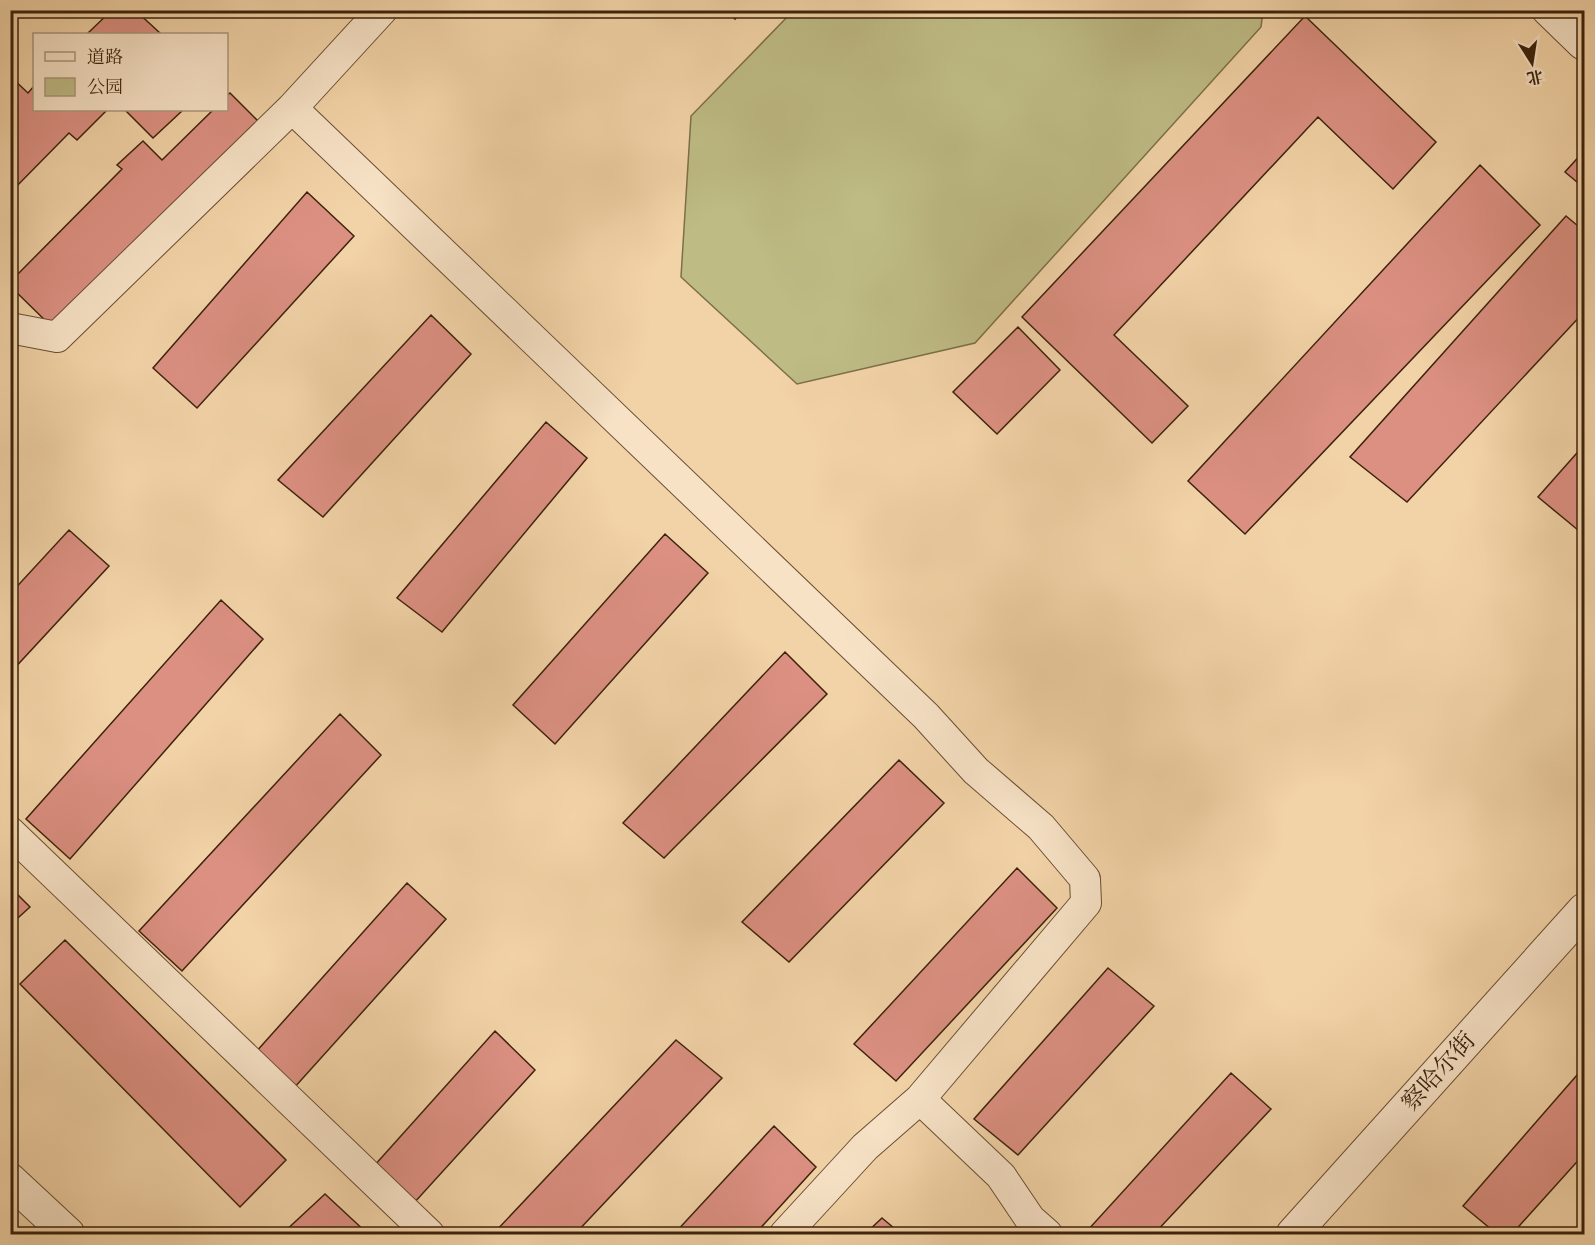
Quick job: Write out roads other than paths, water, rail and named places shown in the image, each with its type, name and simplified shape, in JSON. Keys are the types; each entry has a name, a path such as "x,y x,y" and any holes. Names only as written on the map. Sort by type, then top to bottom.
{"street":[{"path":"10,328 57,337 292,108 382,10"},
{"path":"1547,10 1582,44"},
{"path":"292,108 926,716 976,771 1041,827 1085,879 1086,903 920,1099 865,1147 785,1234"},
{"path":"10,832 429,1234"},
{"name":"察哈尔街","path":"1293,1234 1584,910"},
{"path":"920,1099 1001,1176 1030,1219 1047,1234"},
{"path":"10,1180 68,1234"}]}
